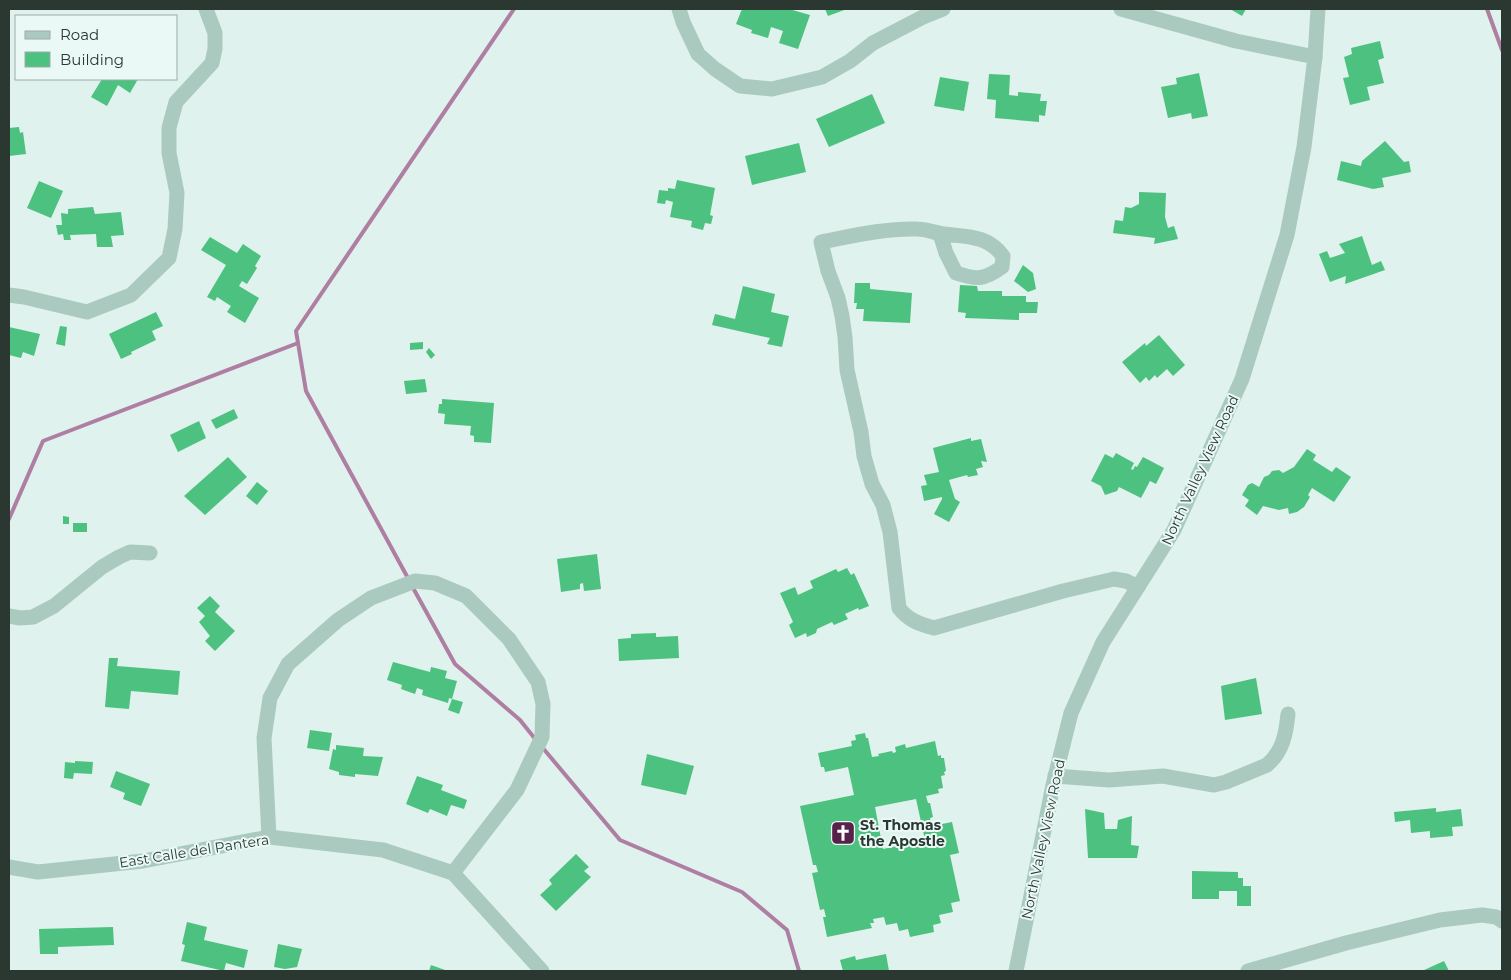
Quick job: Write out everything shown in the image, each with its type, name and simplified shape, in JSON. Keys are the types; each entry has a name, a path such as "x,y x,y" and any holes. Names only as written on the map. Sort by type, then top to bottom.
{"street":[{"path":"9,295 86,312 131,295 169,258 175,229 177,193 169,154 169,128 176,102 212,63 215,49 214,33 206,9"},
{"path":"679,9 698,54 715,69 740,86 772,89 822,78 850,61 873,43 923,17 944,9"},
{"path":"1121,9 1236,41 1315,57"},
{"name":"North Valley View Road","path":"1016,971 1056,776 1071,713 1103,642 1174,530 1242,379 1287,235 1304,147 1315,57 1318,9"},
{"path":"940,234 918,229 885,231 821,242 842,316 847,370 861,432 864,456 890,532 899,608 904,615 917,624 934,628 1063,591 1114,579 1126,581 1138,588"},
{"path":"9,616 20,618 33,617 54,606 110,562 130,552 150,553"},
{"path":"269,838 264,738 270,698 288,664 338,620 371,598 415,581 435,583 466,596 509,639 538,682 543,704 542,737 517,790 454,873 542,971"},
{"path":"1056,776 1109,780 1163,776 1214,785 1226,782 1268,765 1273,760 1283,744 1288,714"},
{"name":"East Calle del Pantera","path":"9,867 38,872 143,861 269,838 382,850 454,873"},
{"path":"1248,971 1346,943 1440,920 1482,915 1496,917 1502,921"}],"building":[{"path":"742,9 789,9 810,15 798,49 779,43 783,31 771,27 768,38 751,33 752,30 736,24"},
{"path":"825,9 847,9 828,16"},
{"path":"1230,9 1246,9 1242,16"},
{"path":"1380,41 1384,58 1378,60 1384,83 1367,87 1370,100 1350,105 1343,78 1349,77 1344,57 1352,54 1351,48"},
{"path":"1199,73 1208,116 1192,119 1191,113 1168,118 1161,87 1177,84 1176,78"},
{"path":"989,74 1010,75 1009,95 1018,96 1018,92 1041,94 1040,101 1047,101 1045,116 1039,115 1039,122 995,118 996,100 987,99"},
{"path":"940,77 969,82 964,111 934,106"},
{"path":"101,80 137,80 130,93 118,85 107,106 91,97"},
{"path":"872,94 885,123 829,147 816,119"},
{"path":"19,127 20,133 23,132 26,154 9,156 9,128"},
{"path":"1385,141 1404,162 1409,161 1411,172 1382,178 1384,187 1373,189 1337,180 1341,161 1361,166 1362,161"},
{"path":"799,143 806,172 752,185 745,156"},
{"path":"677,180 715,188 710,215 713,216 711,224 705,223 703,230 691,227 692,221 670,217 673,202 666,200 665,204 657,203 659,190 668,191 668,188 675,189"},
{"path":"39,181 63,191 51,218 27,208"},
{"path":"1139,192 1166,193 1165,217 1168,228 1174,226 1178,239 1154,244 1155,238 1113,233 1115,220 1123,221 1125,207 1131,208 1139,204"},
{"path":"93,207 95,214 121,212 124,235 111,236 113,247 97,247 96,234 70,235 71,240 64,240 63,234 58,235 56,225 62,225 61,213 68,214 68,209"},
{"path":"1362,236 1372,265 1381,261 1385,270 1345,284 1346,276 1330,282 1319,254 1327,251 1330,258 1345,253 1339,244"},
{"path":"210,237 237,253 243,244 261,256 255,266 257,268 247,284 242,281 239,286 259,298 245,323 227,312 231,306 217,297 215,301 207,297 226,265 201,250"},
{"path":"1023,265 1033,273 1036,289 1028,292 1014,281"},
{"path":"855,283 870,283 870,289 912,293 910,323 863,321 864,309 856,309 857,303 854,303"},
{"path":"960,285 977,286 978,291 1002,291 1002,296 1026,296 1026,302 1038,302 1037,313 1019,313 1019,320 965,318 966,313 958,312"},
{"path":"743,286 775,294 771,312 789,316 782,347 767,344 770,338 712,325 715,314 735,319"},
{"path":"156,312 163,326 152,331 156,340 121,359 109,334"},
{"path":"60,326 67,327 65,346 56,344"},
{"path":"9,327 40,334 34,356 23,352 21,358 9,355"},
{"path":"1159,335 1185,365 1173,376 1167,369 1157,378 1155,375 1149,381 1146,377 1140,383 1122,362 1145,343 1146,346"},
{"path":"423,342 423,349 410,350 410,343"},
{"path":"429,348 435,355 431,359 426,352"},
{"path":"425,379 427,392 406,394 404,381"},
{"path":"442,399 494,403 491,443 474,442 474,436 470,435 471,426 444,424 445,414 438,413 439,404 442,404"},
{"path":"234,409 238,418 216,429 211,420"},
{"path":"199,421 206,438 178,452 170,435"},
{"path":"971,438 971,441 981,439 987,462 981,461 983,467 976,469 978,475 968,477 967,475 949,480 955,499 960,502 949,522 934,514 942,497 924,501 921,486 927,485 924,475 939,472 933,448"},
{"path":"1307,449 1316,455 1313,460 1332,472 1336,467 1351,477 1334,502 1312,488 1308,495 1310,497 1304,507 1297,512 1289,514 1288,508 1279,510 1263,506 1257,515 1245,506 1249,500 1242,495 1248,485 1252,483 1259,487 1264,477 1272,471 1279,470 1283,473 1294,467"},
{"path":"1116,453 1134,463 1131,469 1133,470 1143,457 1164,468 1156,484 1150,481 1141,498 1119,487 1117,491 1105,495 1101,486 1091,481 1105,454 1113,458"},
{"path":"228,457 247,477 205,515 184,496"},
{"path":"257,482 268,491 257,505 246,496"},
{"path":"63,516 69,517 69,524 63,524"},
{"path":"73,523 87,523 87,532 73,532"},
{"path":"597,554 601,589 584,591 583,583 580,584 580,589 561,592 557,559"},
{"path":"847,568 851,575 854,573 869,606 859,610 858,608 845,614 848,619 834,625 832,622 817,629 816,633 807,637 806,633 795,638 789,625 793,622 780,593 795,587 798,595 813,588 810,581 836,569 838,572"},
{"path":"210,596 220,606 215,612 235,631 215,651 205,641 210,636 199,622 205,616 197,608"},
{"path":"656,633 656,637 678,636 679,658 619,661 618,639 631,638 631,634"},
{"path":"109,658 118,658 117,666 180,671 178,695 131,691 129,709 105,707"},
{"path":"393,662 430,672 431,667 447,671 445,678 457,681 452,699 449,698 448,703 422,695 423,690 417,688 415,694 401,689 402,685 387,680"},
{"path":"1256,678 1262,714 1225,720 1221,686"},
{"path":"452,699 463,702 459,714 448,710"},
{"path":"310,730 332,733 329,751 307,748"},
{"name":"St. Thomas the Apostle","path":"865,733 872,757 892,751 893,753 896,752 895,747 905,744 906,748 935,741 938,756 941,755 941,758 944,758 946,771 944,772 945,775 941,776 943,788 938,789 939,793 926,796 928,803 930,803 933,817 930,818 932,826 952,822 959,853 950,855 960,901 951,903 953,912 939,915 941,923 933,925 934,932 910,937 908,929 899,931 897,923 886,925 884,917 873,919 874,923 870,923 872,928 827,937 823,917 826,917 824,909 820,910 812,873 818,872 816,865 813,865 800,806 854,795 848,767 825,772 824,767 821,767 818,753 852,746 851,741 856,740 855,735","holes":["916,799 925,840 883,849 875,807"]},
{"path":"336,745 364,748 363,756 383,757 378,776 355,774 355,777 339,775 339,772 329,769 333,749 336,750"},
{"path":"647,754 694,766 686,795 641,785"},
{"path":"75,761 93,762 92,774 74,773 73,779 64,778 65,762 75,763"},
{"path":"116,771 150,784 141,806 123,799 125,793 110,787"},
{"path":"417,776 443,785 441,790 467,800 464,809 451,805 447,816 430,809 428,813 406,804"},
{"path":"1436,808 1436,812 1461,809 1463,826 1452,827 1453,836 1430,838 1430,831 1411,833 1410,820 1395,822 1394,812"},
{"path":"1085,809 1104,813 1105,829 1117,829 1118,820 1132,816 1131,845 1139,846 1137,858 1088,858"},
{"path":"576,854 589,867 584,871 591,877 556,911 540,895 552,884 549,880"},
{"path":"1192,871 1238,872 1238,878 1243,878 1243,886 1251,886 1251,906 1237,906 1237,891 1219,891 1219,899 1192,899"},
{"path":"187,922 207,927 204,940 248,950 244,968 226,963 224,971 181,961 185,945 182,944"},
{"path":"113,927 114,945 58,947 58,954 40,954 39,929"},
{"path":"278,944 302,949 297,967 285,969 274,967"},
{"path":"886,954 889,971 843,971 840,960 855,956 856,960"},
{"path":"1444,961 1449,971 1422,971"},
{"path":"431,965 448,971 429,971"}],"waterway":[{"path":"409,580 306,391 296,331 514,9"},
{"path":"1487,9 1502,50"},
{"path":"9,519 43,441 298,343"},
{"path":"412,586 455,664 520,720 536,740"},
{"path":"542,747 620,840 742,892 787,930 799,971"}],"place":[{"name":"St. Thomas the Apostle","path":"843,833"}]}
